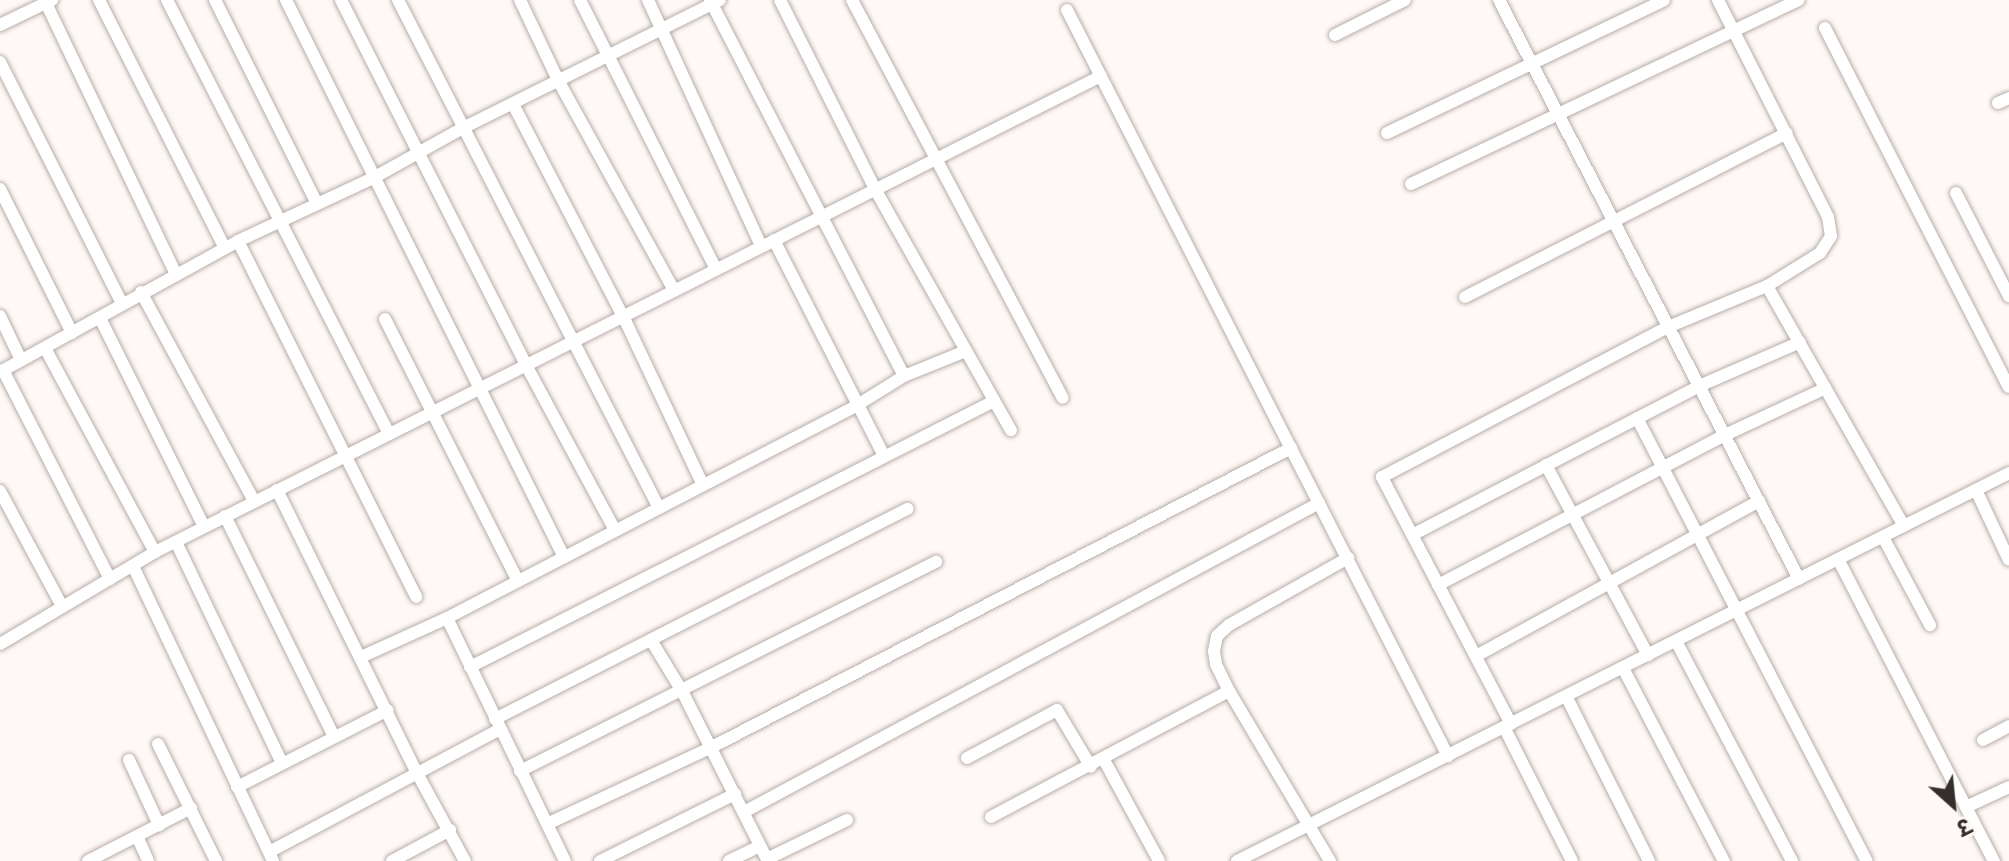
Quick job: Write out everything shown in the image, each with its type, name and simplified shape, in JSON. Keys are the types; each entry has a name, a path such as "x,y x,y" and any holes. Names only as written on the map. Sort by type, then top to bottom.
{"street":[{"path":"99,0 225,248"},
{"path":"167,0 389,433"},
{"path":"215,0 317,204"},
{"path":"286,0 564,557"},
{"path":"341,0 526,365 615,530"},
{"path":"398,0 659,508"},
{"path":"520,0 559,82 674,290"},
{"path":"580,0 716,269"},
{"path":"648,0 761,246"},
{"path":"780,0 875,189 1011,430"},
{"path":"852,0 1063,398"},
{"path":"1335,35 1405,0"},
{"path":"1499,0 1799,579"},
{"path":"1387,133 1664,0"},
{"path":"1572,861 1476,656 1382,477 1668,327 1767,286 1820,253 1831,236 1828,217 1718,0"},
{"path":"1411,184 1798,0"},
{"path":"110,579 2,371 238,241 419,155 463,128 514,106 714,1 904,376"},
{"path":"0,25 44,2 176,274"},
{"path":"1067,10 1448,756"},
{"path":"1825,28 2009,387"},
{"path":"0,62 122,304"},
{"path":"0,644 155,552 1101,76"},
{"path":"514,106 623,316 703,485"},
{"path":"1465,297 1787,133"},
{"path":"0,189 72,333"},
{"path":"1956,193 2009,296"},
{"path":"774,240 884,456"},
{"path":"238,241 416,597"},
{"path":"1767,286 1904,526"},
{"path":"141,292 254,501"},
{"path":"0,316 21,360"},
{"path":"100,318 204,527"},
{"path":"385,319 518,581"},
{"path":"1412,535 1699,386 1800,342"},
{"path":"45,348 155,552"},
{"path":"361,657 447,618 859,404 904,376 966,351"},
{"path":"1438,585 1725,435 1826,388"},
{"path":"470,667 994,401"},
{"path":"1637,418 1739,609 1867,861"},
{"path":"547,824 710,748 1291,448"},
{"path":"1546,465 1648,655"},
{"path":"1237,861 2009,473"},
{"path":"277,490 417,773 465,861"},
{"path":"1976,490 2009,560"},
{"path":"0,491 62,606"},
{"path":"1476,656 1759,501"},
{"path":"744,812 1319,503"},
{"path":"133,566 271,856 498,724 651,640 908,509"},
{"path":"225,516 334,737"},
{"path":"1883,537 1930,625"},
{"path":"176,542 282,763"},
{"path":"1330,861 1229,691 1216,664 1217,636 1229,625 1348,558"},
{"path":"1838,559 1994,861"},
{"path":"520,771 936,562"},
{"path":"447,618 565,861"},
{"path":"651,640 682,691 767,860 847,820"},
{"path":"1676,641 1792,861"},
{"path":"1623,668 1724,861"},
{"path":"991,817 1091,767 1229,691"},
{"path":"1566,696 1649,861"},
{"path":"237,787 388,710"},
{"path":"967,758 1057,710 1091,767"},
{"path":"1983,740 2009,726"},
{"path":"158,744 216,861"},
{"path":"129,760 159,825"},
{"path":"1104,760 1159,861"},
{"path":"1966,807 2009,787"},
{"path":"600,861 735,794"},
{"path":"88,861 191,808"},
{"path":"392,861 450,830"},
{"path":"137,836 148,861"},
{"path":"729,861 760,846"}]}
